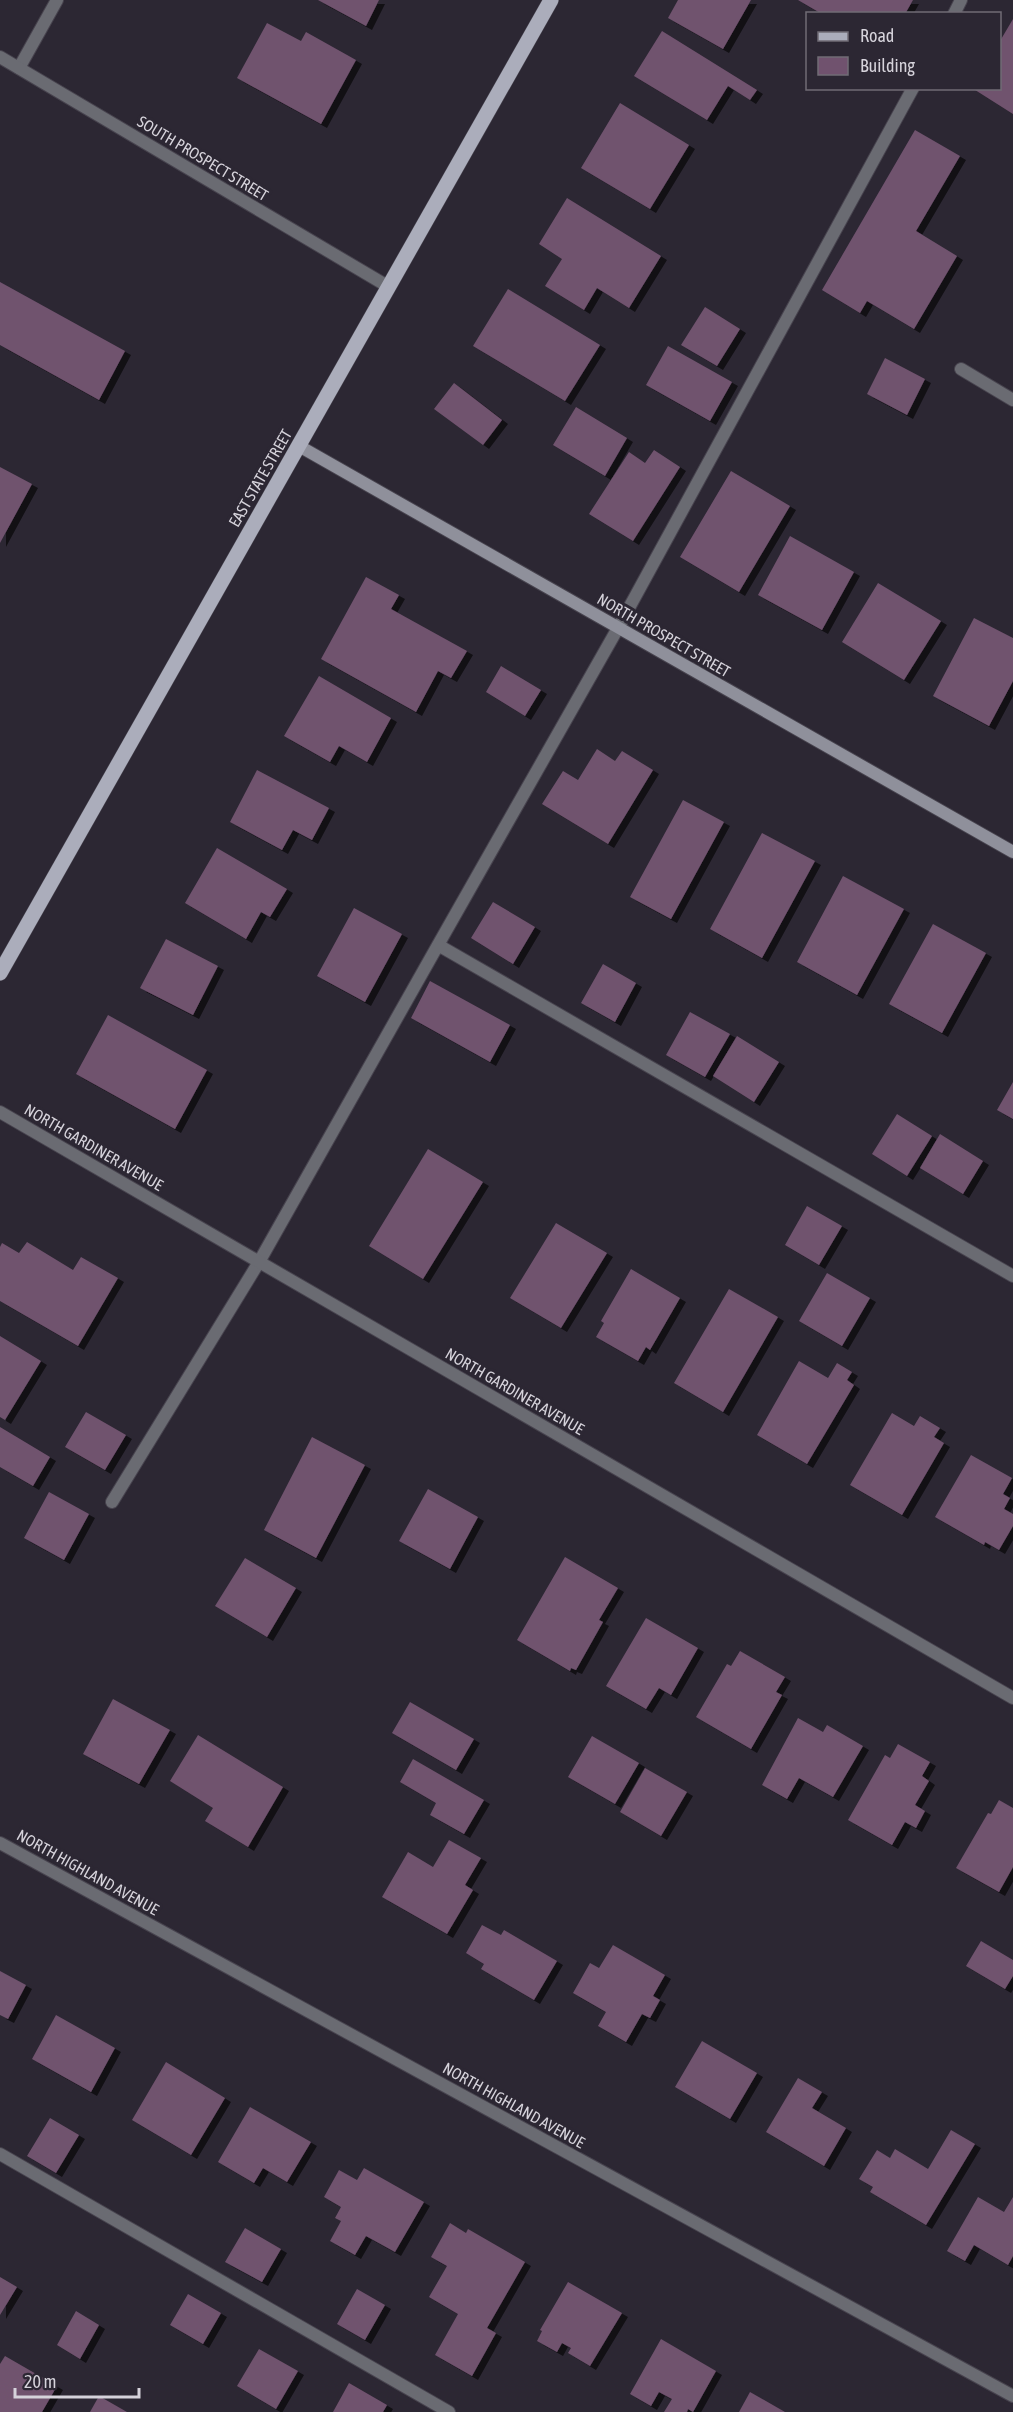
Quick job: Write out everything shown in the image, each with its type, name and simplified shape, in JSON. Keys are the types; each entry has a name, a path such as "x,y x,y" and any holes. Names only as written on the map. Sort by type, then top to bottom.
{"main road":[{"name":"EAST STATE STREET","path":"0,973 551,0"}],"street":[{"path":"19,68 57,0"},
{"name":"SOUTH PROSPECT STREET","path":"0,57 389,287"},
{"path":"112,1502 259,1262 618,628 912,90"},
{"path":"961,369 1013,400"},
{"name":"NORTH PROSPECT STREET","path":"299,446 1013,852"},
{"path":"438,945 1013,1276"},
{"name":"NORTH GARDINER AVENUE","path":"0,1112 1013,1698"},
{"name":"NORTH HIGHLAND AVENUE","path":"0,1843 1013,2396"},
{"path":"0,2154 449,2412"}],"building":[{"path":"318,0 379,0 366,26"},
{"path":"678,0 751,0 723,49 668,18"},
{"path":"798,0 913,0 906,12 819,12"},
{"path":"1013,19 1013,114 975,90 1001,90 1001,39"},
{"path":"267,23 301,41 306,32 356,60 321,124 237,78"},
{"path":"662,31 757,90 750,100 728,86 707,120 634,76"},
{"path":"620,103 689,145 650,209 581,168"},
{"path":"915,130 960,156 916,231 957,256 914,329 867,301 860,313 822,290"},
{"path":"567,198 661,256 629,308 597,288 584,310 545,286 562,259 539,244"},
{"path":"0,282 125,351 99,400 0,345"},
{"path":"508,289 600,345 565,401 473,346"},
{"path":"705,307 740,329 717,366 681,345"},
{"path":"668,346 732,382 710,421 646,385"},
{"path":"885,358 925,379 907,415 867,394"},
{"path":"454,383 502,420 483,445 434,409"},
{"path":"576,407 627,438 605,476 553,445"},
{"path":"654,450 680,467 633,541 589,514 629,452 645,463"},
{"path":"0,467 32,484 0,543"},
{"path":"731,471 790,506 739,592 680,557"},
{"path":"790,536 854,572 822,630 758,595"},
{"path":"366,577 399,595 391,609 467,651 451,678 438,671 416,712 321,659"},
{"path":"878,583 941,621 904,680 842,642"},
{"path":"974,618 1013,638 1013,681 989,726 933,696"},
{"path":"501,666 541,690 525,716 486,692"},
{"path":"319,676 391,718 367,762 339,746 330,762 284,736"},
{"path":"597,749 615,761 622,751 653,770 608,844 542,804 563,771 578,780"},
{"path":"257,770 329,808 312,840 293,830 282,850 230,822"},
{"path":"683,800 724,822 671,919 630,897"},
{"path":"762,833 815,861 762,958 710,929"},
{"path":"217,848 287,889 270,917 261,912 246,939 185,903"},
{"path":"843,876 904,909 857,995 797,962"},
{"path":"493,902 535,927 513,964 471,938"},
{"path":"354,908 402,934 365,1002 317,976"},
{"path":"933,924 986,953 942,1033 889,1004"},
{"path":"166,939 218,966 193,1015 140,988"},
{"path":"603,964 636,983 615,1022 581,1003"},
{"path":"430,981 510,1025 490,1062 411,1018"},
{"path":"690,1012 730,1034 705,1077 666,1055"},
{"path":"108,1015 207,1070 175,1129 76,1074"},
{"path":"737,1036 779,1062 754,1102 713,1076"},
{"path":"1013,1082 1013,1119 997,1110"},
{"path":"897,1114 932,1136 907,1176 872,1154"},
{"path":"940,1134 983,1161 963,1194 920,1168"},
{"path":"428,1149 483,1182 423,1279 369,1246"},
{"path":"807,1206 842,1226 819,1265 785,1245"},
{"path":"556,1223 607,1253 561,1328 510,1298"},
{"path":"27,1242 73,1270 81,1257 118,1278 78,1346 0,1301 0,1247 2,1243 19,1253"},
{"path":"631,1269 680,1298 650,1350 646,1347 638,1361 596,1337 604,1323 601,1321"},
{"path":"827,1273 870,1298 842,1346 799,1321"},
{"path":"729,1289 778,1317 723,1412 674,1383"},
{"path":"0,1336 41,1361 5,1420 0,1417"},
{"path":"799,1361 828,1378 837,1363 852,1372 847,1380 854,1385 807,1464 757,1435"},
{"path":"86,1412 126,1435 105,1470 65,1447"},
{"path":"892,1413 914,1426 920,1416 940,1428 934,1437 944,1443 902,1515 850,1485"},
{"path":"0,1427 50,1457 33,1486 0,1467"},
{"path":"312,1437 365,1465 316,1558 264,1530"},
{"path":"971,1455 1012,1478 1003,1494 1010,1498 1004,1509 1013,1514 1013,1526 999,1550 985,1542 984,1545 935,1517"},
{"path":"428,1489 478,1517 450,1569 399,1541"},
{"path":"49,1492 89,1514 64,1560 24,1538"},
{"path":"565,1557 618,1588 599,1620 603,1622 576,1670 571,1668 570,1671 517,1640"},
{"path":"245,1558 296,1588 267,1637 215,1606"},
{"path":"646,1618 698,1648 671,1695 659,1688 646,1709 606,1686"},
{"path":"740,1651 785,1677 776,1692 782,1695 751,1749 696,1717 727,1664 731,1666"},
{"path":"113,1699 170,1730 139,1784 83,1754"},
{"path":"410,1702 474,1739 456,1770 392,1733"},
{"path":"798,1718 823,1732 827,1725 863,1746 833,1797 799,1778 787,1799 762,1785"},
{"path":"198,1735 283,1787 248,1847 205,1821 213,1808 170,1781"},
{"path":"592,1736 639,1763 615,1804 568,1777"},
{"path":"898,1744 930,1762 922,1776 929,1781 915,1805 925,1811 916,1828 905,1822 892,1845 848,1820 885,1755 890,1758"},
{"path":"413,1759 484,1800 464,1834 430,1815 436,1803 400,1782"},
{"path":"645,1768 687,1792 661,1836 620,1812"},
{"path":"999,1800 1013,1808 1013,1867 999,1892 956,1868 988,1813 991,1814"},
{"path":"449,1840 481,1858 465,1885 473,1890 447,1934 382,1897 408,1852 433,1867"},
{"path":"482,1925 501,1935 504,1930 557,1961 534,2000 481,1969 484,1964 466,1953"},
{"path":"981,1941 1013,1960 1013,1976 1005,1989 966,1966"},
{"path":"613,1945 665,1975 653,1996 660,2000 650,2018 642,2014 626,2042 598,2026 606,2012 573,1993 590,1963 599,1968"},
{"path":"0,1971 26,1985 8,2019 0,2015"},
{"path":"56,2015 115,2048 91,2092 32,2059"},
{"path":"702,2041 757,2073 730,2119 675,2087"},
{"path":"166,2062 225,2098 191,2155 132,2120"},
{"path":"798,2078 822,2092 812,2108 846,2128 824,2166 766,2132"},
{"path":"250,2107 311,2142 287,2182 263,2168 254,2183 218,2162"},
{"path":"50,2118 79,2135 56,2173 27,2156"},
{"path":"951,2130 975,2144 926,2225 870,2192 873,2187 859,2179 877,2150 890,2158 895,2149 928,2169"},
{"path":"364,2168 424,2202 395,2252 366,2236 355,2255 330,2241 341,2221 335,2218 341,2207 324,2197 339,2170 357,2180"},
{"path":"978,2197 1004,2212 1013,2197 1013,2256 1008,2265 974,2245 965,2261 947,2251"},
{"path":"450,2223 466,2233 468,2229 525,2262 487,2328 496,2333 472,2376 435,2355 458,2314 429,2297 447,2266 431,2257"},
{"path":"245,2228 281,2249 262,2282 225,2262"},
{"path":"0,2277 17,2287 0,2315"},
{"path":"568,2282 622,2313 590,2366 568,2353 571,2348 562,2343 557,2352 537,2341 542,2331 540,2330"},
{"path":"357,2289 385,2305 365,2340 337,2324"},
{"path":"188,2294 221,2313 203,2344 170,2325"},
{"path":"76,2311 99,2325 80,2359 57,2345"},
{"path":"661,2339 716,2371 693,2412 688,2409 687,2412 664,2412 672,2399 659,2392 651,2406 630,2394"},
{"path":"259,2349 298,2371 276,2409 237,2386"},
{"path":"5,2356 57,2386 42,2412 0,2412 0,2364"},
{"path":"349,2383 387,2405 383,2412 333,2412"},
{"path":"750,2392 785,2412 739,2412"},
{"path":"99,2396 127,2412 90,2412"}]}
